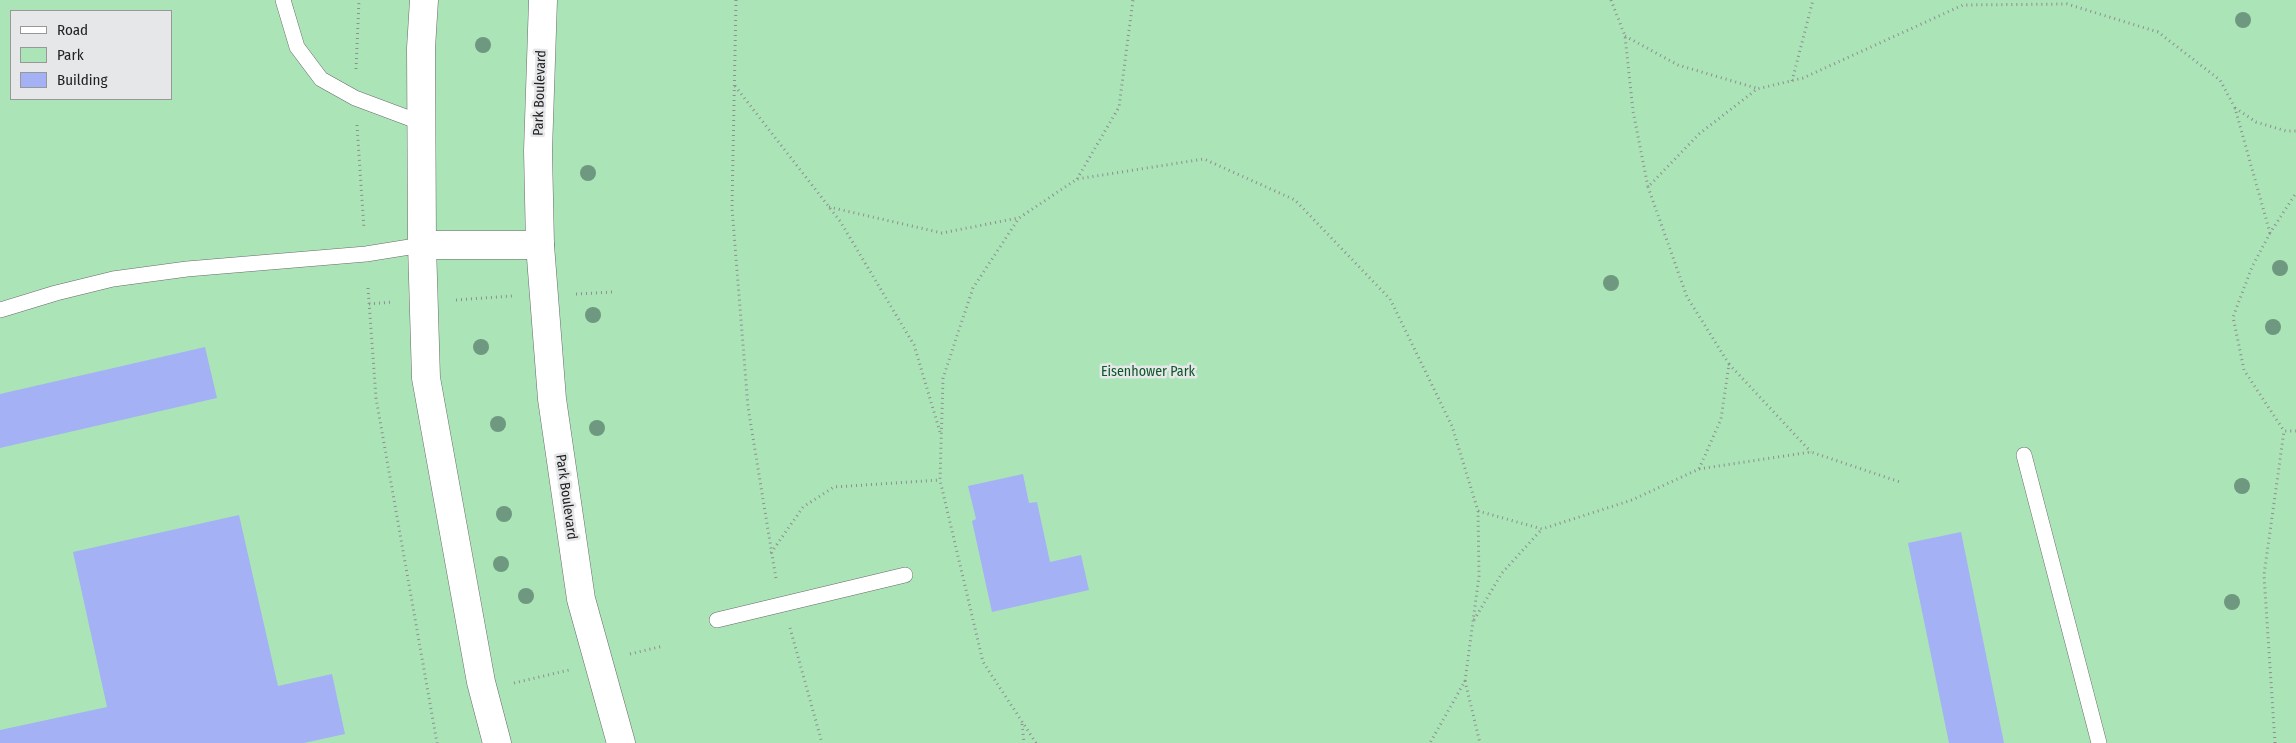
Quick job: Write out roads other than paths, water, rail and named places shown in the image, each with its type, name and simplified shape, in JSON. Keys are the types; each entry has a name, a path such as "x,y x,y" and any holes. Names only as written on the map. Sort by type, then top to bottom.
{"street":[{"path":"424,0 421,48 422,245 426,378 481,682 497,743"},
{"name":"Park Boulevard","path":"543,0 538,151 540,246 552,399 580,599 621,743"},
{"path":"422,245 540,246"}],"lane":[{"path":"283,0 296,47 321,79 355,98 422,123"},
{"path":"0,310 56,293 113,279 186,269 366,254 422,245"},
{"path":"2024,455 2100,743"},
{"path":"717,620 905,575"}],"park label":[{"name":"Eisenhower Park","path":"1148,372"}]}
